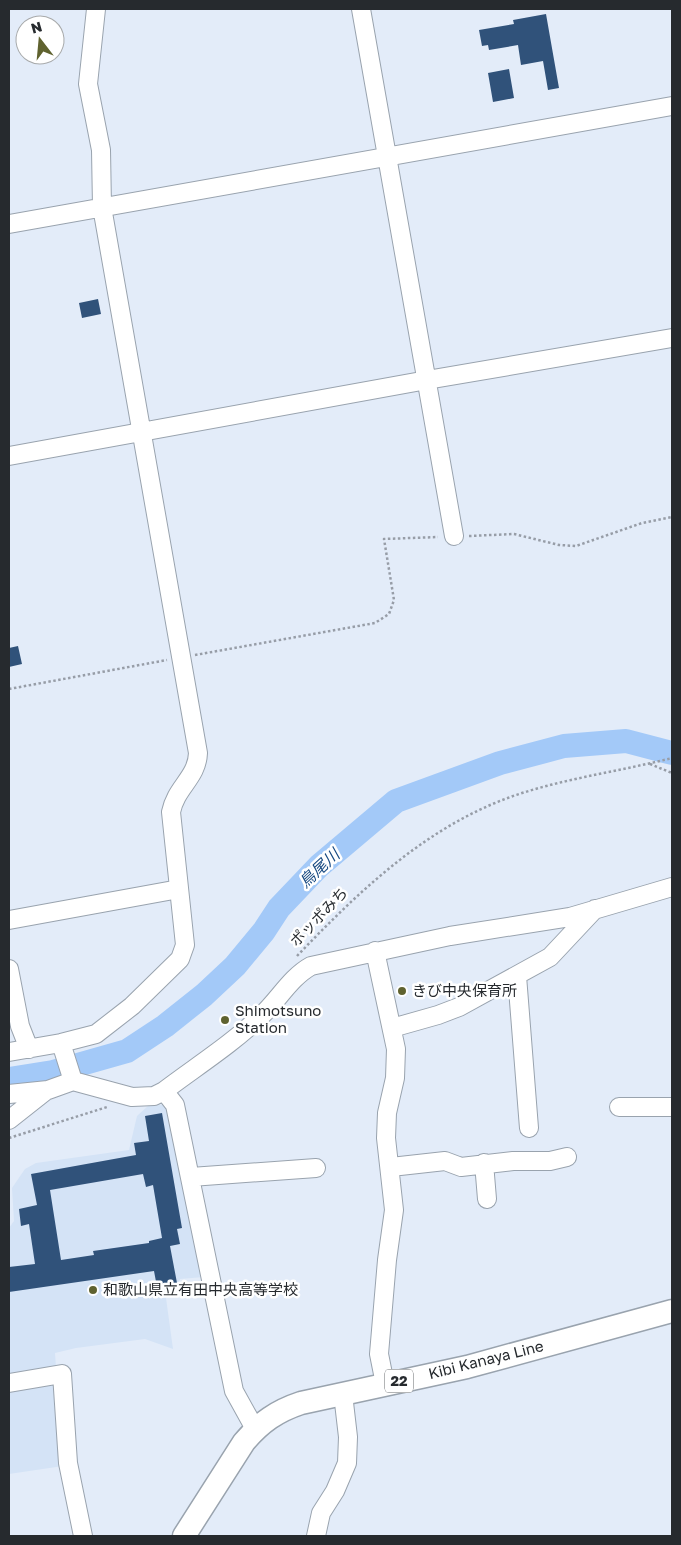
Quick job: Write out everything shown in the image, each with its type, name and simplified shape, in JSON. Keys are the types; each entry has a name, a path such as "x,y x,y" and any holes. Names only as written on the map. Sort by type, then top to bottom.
{"main road":[{"name":"Kibi Kanaya Line","path":"184,1536 240,1448 255,1429 277,1412 289,1407 385,1384 466,1367 672,1312"}],"street":[{"path":"9,1052 62,1047 96,1034 132,1006 180,959 185,945 186,934 171,812 173,802 180,788 195,771 198,752 102,207 101,150 88,84 96,9"},
{"path":"361,9 454,536"},
{"path":"9,224 672,106"},
{"path":"9,456 427,380 672,338"},
{"path":"9,1120 48,1090 72,1079 132,1097 154,1096 164,1091 245,1031 264,1014 304,970 311,966 450,936 570,917 672,887"},
{"path":"9,920 179,889"},
{"path":"392,1028 452,1010 550,957 595,909"},
{"path":"375,951 396,1049 396,1063 387,1113 386,1138 394,1210 387,1260 379,1354 385,1384"},
{"path":"9,969 20,1026 29,1049"},
{"path":"516,976 529,1128"},
{"path":"62,1047 72,1079"},
{"path":"9,1094 48,1090"},
{"path":"164,1091 175,1105 234,1391 240,1406 255,1429"},
{"path":"619,1107 672,1106"},
{"path":"390,1167 445,1161 461,1167 484,1163 550,1161 567,1157"},
{"path":"484,1163 487,1199"},
{"path":"191,1177 316,1168"},
{"path":"9,1383 62,1374 68,1463 83,1536"},
{"path":"316,1536 320,1513 335,1491 347,1463 348,1437 343,1394"}],"path":[{"path":"9,689 375,623 390,614 394,600 384,539 514,534 559,545 576,546 642,523 672,517"},
{"name":"ポッポみち","path":"294,959 367,885 418,846 468,816 490,805 540,788 672,758"},
{"path":"649,764 672,773"},
{"path":"9,1138 132,1097"}],"shaded area":[{"name":"和歌山県立有田中央高等学校","path":"162,1105 170,1110 204,1277 180,1279 175,1294 166,1298 173,1349 145,1339 76,1348 55,1353 63,1466 9,1474 9,1228 14,1221 12,1188 25,1169 36,1163 129,1150 137,1116 148,1106"}],"building":[{"path":"546,14 559,88 548,90 543,61 521,65 518,45 489,50 488,45 482,46 479,30 514,24 513,20"},
{"path":"509,69 514,98 493,102 488,73"},
{"path":"98,299 101,314 82,318 79,303"},
{"path":"18,646 22,664 9,667 9,648"},
{"path":"162,1113 182,1228 177,1229 180,1244 170,1246 177,1283 157,1287 154,1271 9,1292 9,1267 35,1264 29,1224 21,1226 19,1209 37,1205 31,1174 136,1155 134,1143 149,1141 145,1116","holes":["143,1174 146,1187 153,1185 162,1238 149,1241 149,1243 93,1251 94,1255 61,1260 50,1190"]}],"waterway":[{"name":"鳥尾川","path":"9,1079 53,1072 127,1051 165,1026 204,995 235,966 264,931 279,908 319,866 396,801 500,763 564,746 626,741 672,753"}],"place":[{"name":"きび中央保育所","path":"402,991"},
{"name":"Shimotsuno Station","path":"225,1020"},
{"name":"和歌山県立有田中央高等学校","path":"93,1290"}]}
